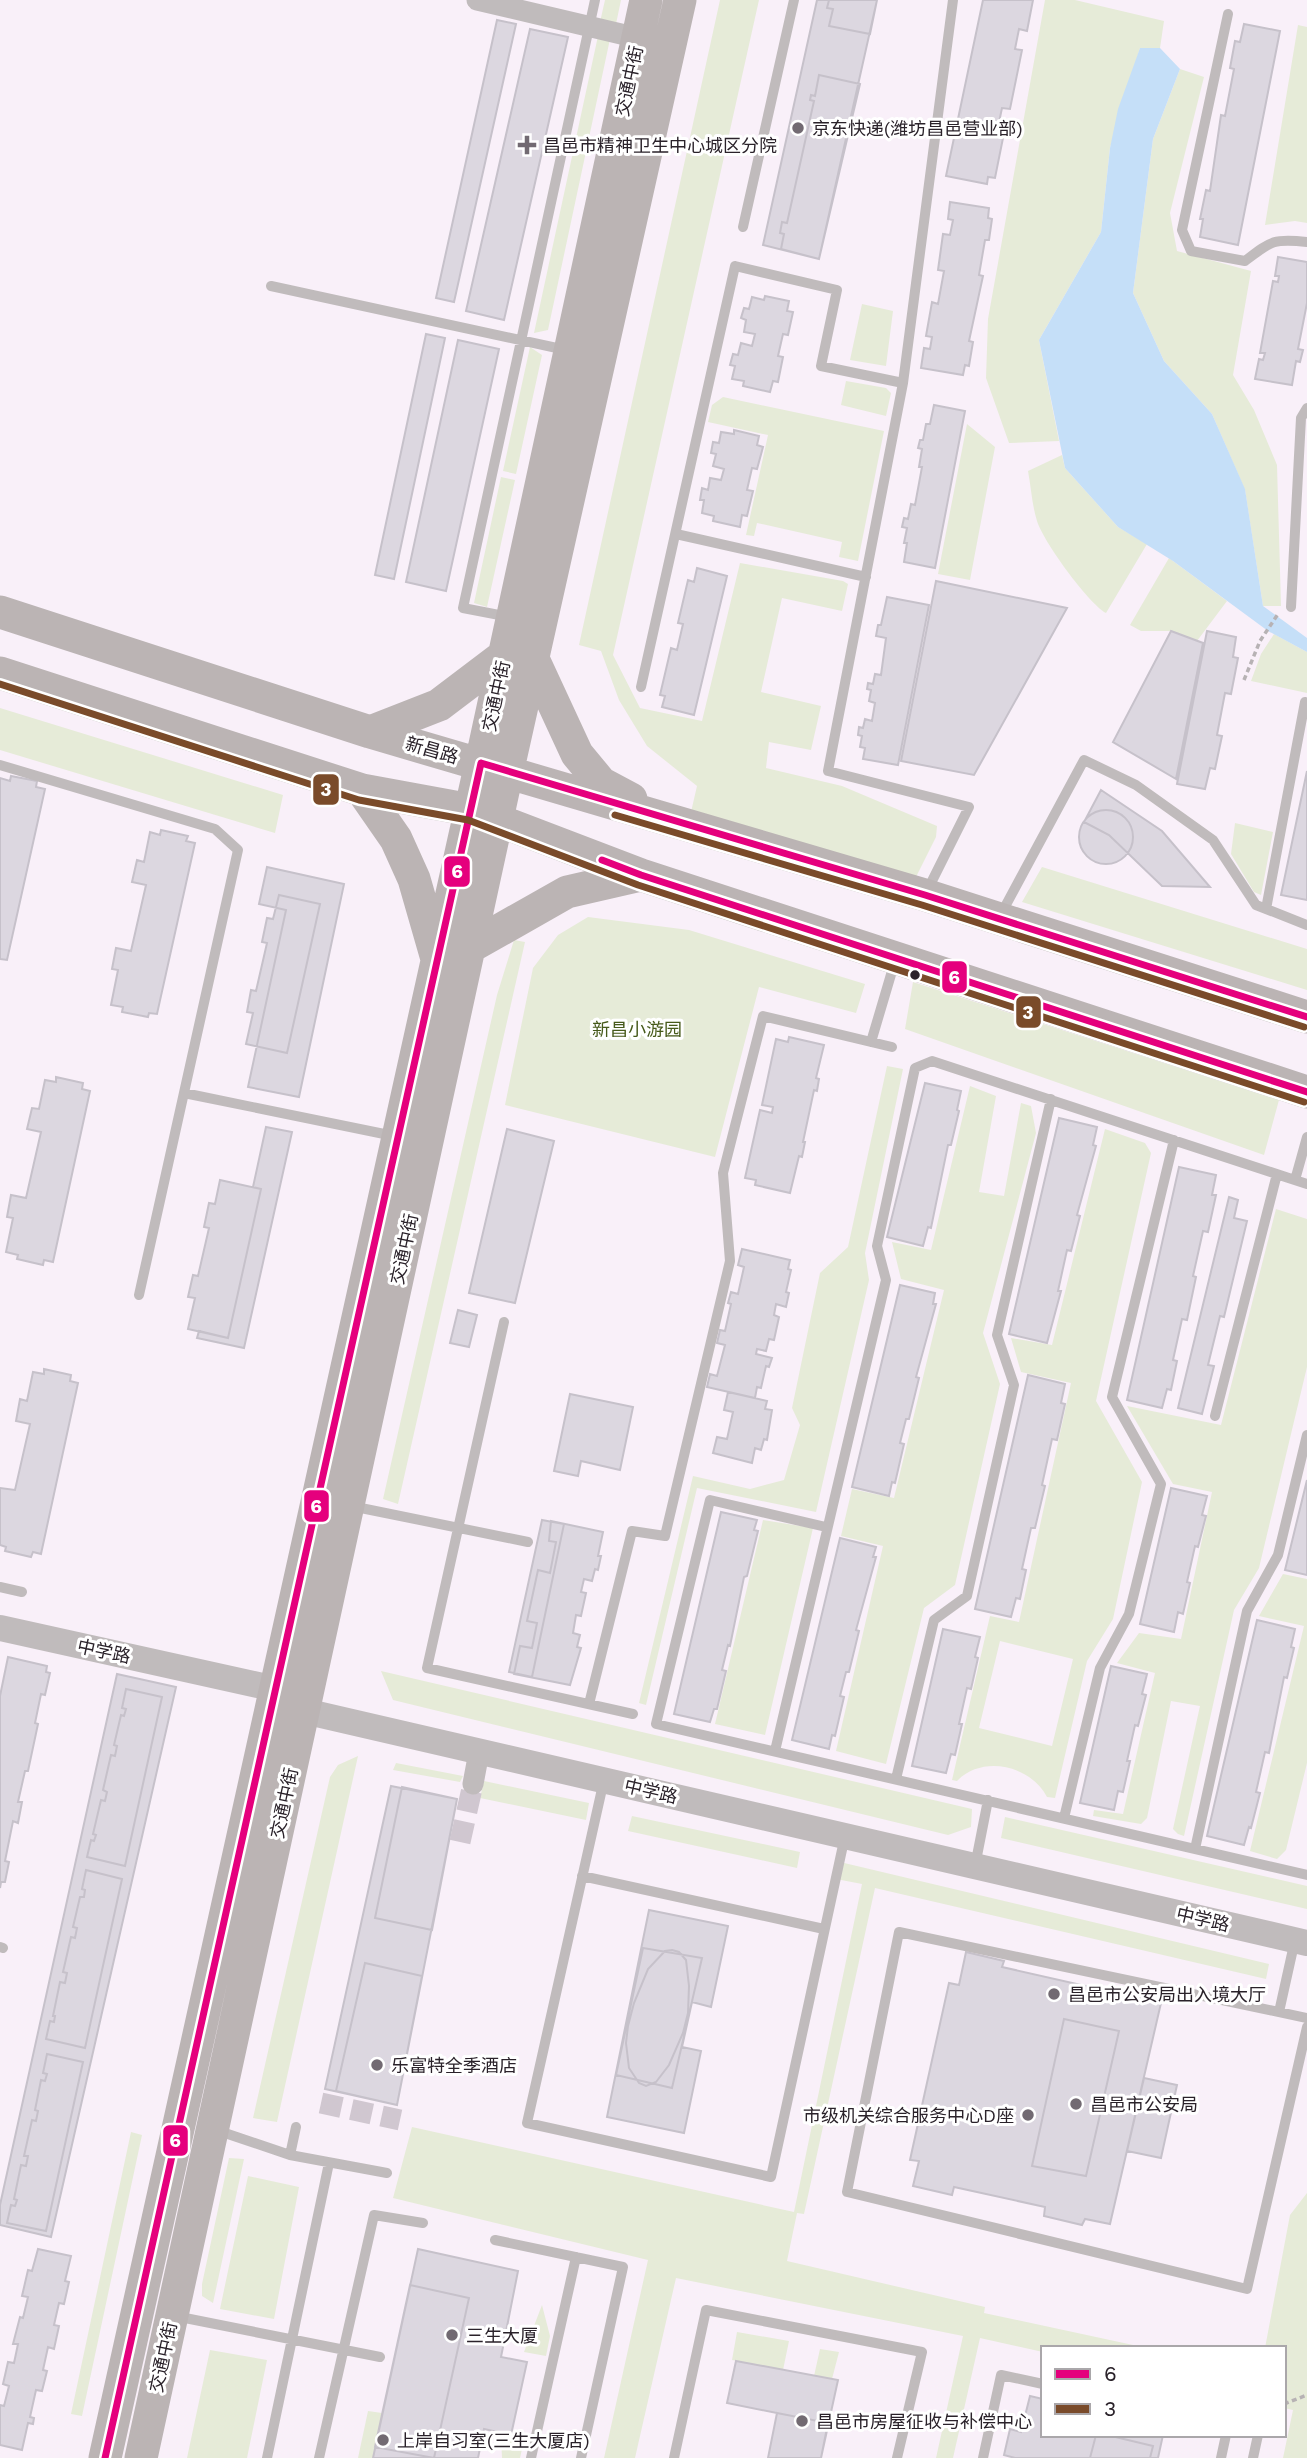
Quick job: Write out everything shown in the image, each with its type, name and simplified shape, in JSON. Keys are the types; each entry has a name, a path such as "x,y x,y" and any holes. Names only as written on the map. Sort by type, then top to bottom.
{"main road":[{"name":"交通中街","path":"519,657 513,618 646,0"},
{"name":"交通中街","path":"105,2458 437,962 484,814 519,657 680,0"},
{"name":"新昌路","path":"0,612 370,732 925,895 1307,1017"},
{"path":"370,732 439,705 519,657 577,754 601,783 663,818"},
{"path":"0,673 362,790 484,814 641,875 1307,1092"},
{"path":"362,790 396,839 414,879 437,962"},
{"name":"交通中街","path":"141,2458 470,947 484,814"},
{"path":"470,947 568,892 641,875"}],"street":[{"path":"477,0 638,38"},
{"name":"中学路","path":"0,1628 276,1689 304,1711 1301,1942"},
{"path":"473,1784 479,1752"}],"lane":[{"path":"513,618 463,608 595,0"},
{"path":"743,227 794,0"},
{"path":"925,895 969,807 828,771 903,383 953,0"},
{"path":"1228,14 1182,230 1191,250 1245,261 1268,244 1283,239 1307,242"},
{"path":"641,687 735,267 836,290 821,366 903,383"},
{"path":"271,286 570,351"},
{"path":"1286,608 1301,418 1307,408"},
{"path":"676,534 866,577"},
{"path":"1266,909 1305,702"},
{"path":"999,919 1084,760 1136,785 1213,840 1256,905 1307,925"},
{"path":"0,765 215,830 238,849 139,1295"},
{"path":"871,1042 896,958"},
{"path":"589,1704 632,1531 665,1536 730,1261 723,1173 764,1016 892,1047"},
{"path":"775,1751 886,1280 877,1246 915,1068 932,1061 1307,1184"},
{"path":"184,1093 399,1137"},
{"path":"896,1779 934,1620 967,1596 1014,1385 997,1335 1051,1100"},
{"path":"1295,1180 1307,1138"},
{"path":"1064,1818 1100,1668 1129,1614 1161,1483 1112,1397 1174,1140"},
{"path":"1215,1416 1277,1174"},
{"path":"504,1322 427,1668 633,1714"},
{"path":"1195,1849 1247,1611 1278,1555 1307,1435"},
{"path":"826,1527 710,1500 656,1724 1307,1875"},
{"path":"348,1505 528,1542"},
{"path":"0,1587 22,1592"},
{"path":"604,1780 527,2123 771,2177 845,1835"},
{"path":"975,1866 988,1800"},
{"path":"582,1876 824,1930"},
{"path":"1307,2018 899,1932 846,2192 1247,2289 1307,2027"},
{"path":"1279,2012 1301,1942"},
{"path":"289,2155 296,2127"},
{"path":"213,2129 289,2155 387,2173"},
{"path":"267,2458 329,2163"},
{"path":"319,2458 374,2215 423,2222"},
{"path":"495,2240 622,2267 581,2458"},
{"path":"531,2458 576,2257"},
{"path":"674,2458 706,2310 922,2352 897,2458"},
{"path":"173,2315 380,2357"},
{"path":"983,2458 1001,2375 1041,2384"},
{"path":"1221,2458 1226,2437"},
{"path":"1253,2458 1258,2437"}],"path":[{"path":"1244,680 1260,641 1286,608"},
{"path":"1286,2403 1307,2395"}],"green space":[{"path":"605,0 621,0 616,24 600,22"},
{"path":"720,0 759,0 613,655 640,708 702,721 740,563 848,584 842,611 782,598 761,692 821,706 811,750 769,742 766,768 842,786 937,826 936,837 914,881 691,812 697,786 647,746 619,700 601,651 579,645"},
{"path":"1045,0 1075,0 1164,21 1160,48 1140,48 1110,148 1101,232 1039,340 1059,441 1009,443 986,378 988,319"},
{"path":"1298,25 1307,27 1307,223 1295,221 1265,225"},
{"path":"598,36 610,39 548,330 534,333"},
{"path":"1180,69 1204,77 1170,213 1177,251 1251,271 1233,375 1254,410 1277,465 1281,606 1263,606 1245,490 1212,414 1164,361 1133,293 1153,139"},
{"path":"862,304 893,311 886,366 850,360"},
{"path":"530,347 542,355 516,474 503,471"},
{"path":"846,381 886,388 891,393 886,416 841,405"},
{"path":"723,397 884,431 858,561 839,557 842,542 757,523 754,536 746,535 768,435 708,422 712,405"},
{"path":"967,424 995,447 970,580 938,574"},
{"path":"1062,455 1065,468 1118,527 1147,544 1106,613 1088,597 1067,571 1041,530 1035,515 1028,471"},
{"path":"501,477 515,480 487,607 474,603"},
{"path":"1169,558 1227,601 1197,641 1171,631 1141,631 1130,625"},
{"path":"1274,634 1307,652 1307,693 1251,681 1261,654"},
{"path":"0,708 283,795 275,833 0,750"},
{"path":"1235,823 1273,832 1261,895 1254,892 1231,854"},
{"path":"1042,867 1307,949 1307,990 1022,902"},
{"name":"新昌小游园","path":"588,917 689,930 865,984 856,1013 759,987 715,1157 505,1105 533,968 558,935"},
{"path":"514,940 525,942 398,1504 383,1499 497,995"},
{"path":"913,982 1279,1100 1264,1155 905,1029"},
{"path":"887,1066 903,1069 865,1253 869,1280 816,1512 697,1488 646,1705 639,1703 693,1476 750,1489 784,1480 800,1425 792,1408 820,1273 848,1247"},
{"path":"970,1086 996,1096 979,1192 1004,1196 1021,1103 1031,1106 1036,1133 983,1333 1000,1384 955,1585 924,1608 886,1764 836,1751 883,1546 841,1536 852,1489 894,1498 944,1290 901,1279 892,1242 931,1250"},
{"path":"1105,1129 1145,1143 1151,1153 1096,1401 1142,1482 1113,1619 1087,1661 1055,1798 1047,1797 1040,1786 1030,1778 1006,1767 980,1768 957,1781 952,1780 990,1616 1019,1622 1071,1383 1021,1372 1011,1338 1052,1345","holes":["1000,1641 1073,1659 1052,1746 979,1728"]},
{"path":"1276,1209 1307,1219 1307,1367 1259,1568 1234,1610 1184,1836 1173,1829 1200,1706 1171,1701 1147,1818 1141,1824 1093,1816 1094,1810 1123,1814 1155,1673 1117,1663 1139,1633 1181,1639 1212,1492 1173,1484 1127,1406 1221,1425"},
{"path":"763,1520 813,1528 765,1735 715,1724"},
{"path":"1283,1574 1307,1579 1307,1763 1286,1850 1277,1859 1250,1851 1304,1626 1259,1616"},
{"path":"381,1671 972,1809 971,1827 948,1835 393,1700"},
{"path":"358,1756 277,2122 253,2118 330,1777 338,1765"},
{"path":"396,1763 463,1776 460,1782 393,1770"},
{"path":"484,1781 589,1803 586,1820 480,1798"},
{"path":"632,1816 800,1852 797,1868 628,1831"},
{"path":"1005,1817 1307,1886 1307,1909 1001,1838"},
{"path":"840,1862 1269,1964 1266,1979 875,1888 804,2214 797,2213 787,2261 985,2307 984,2313 1138,2346 1041,2346 1041,2352 980,2338 953,2458 936,2458 963,2336 676,2278 635,2458 604,2458 648,2260 393,2198 412,2127 794,2212 862,1884 836,1879"},
{"path":"131,2132 142,2135 82,2416 71,2414"},
{"path":"229,2158 244,2159 213,2303 202,2296 202,2284"},
{"path":"248,2176 299,2187 274,2319 220,2309"},
{"path":"1307,2193 1307,2458 1283,2458 1293,2410 1286,2408 1286,2346 1265,2346 1290,2215"},
{"path":"542,2305 550,2336 546,2356 524,2352"},
{"path":"737,2332 789,2341 783,2370 732,2360"},
{"path":"820,2349 839,2352 832,2379 814,2376"},
{"path":"210,2350 267,2360 247,2458 187,2458"},
{"path":"368,2411 382,2413 373,2458 358,2458"},
{"path":"501,2435 524,2440 520,2458 502,2458"}],"water":[{"path":"1140,48 1160,48 1180,69 1153,139 1133,293 1164,361 1212,414 1245,489 1263,606 1307,638 1307,652 1268,631 1173,561 1118,527 1065,468 1039,340 1101,232 1110,148 1118,109"}],"building":[{"path":"817,0 877,0 819,259 763,245"},
{"path":"829,0 877,0 870,34 829,26 833,9 827,8"},
{"path":"983,0 1033,0 1027,31 1019,29 1015,49 1022,50 1010,109 1002,108 998,127 1005,128 995,178 988,177 987,184 946,176"},
{"path":"497,20 516,24 454,302 436,298"},
{"path":"1244,24 1280,31 1238,245 1200,237 1203,219 1200,219 1206,190 1210,191 1221,115 1225,116 1234,69 1230,68 1235,41 1240,42"},
{"path":"530,29 568,37 504,320 466,311"},
{"path":"819,75 860,84 819,259 781,249 784,234 780,233 782,222 787,223 814,101 810,100 811,95 815,96"},
{"path":"950,202 989,208 988,218 992,219 979,275 983,276 969,341 973,342 969,366 965,365 963,375 921,368 924,348 930,349 932,337 926,336 932,302 938,304 944,271 938,270 943,234 950,235 953,220 948,219"},
{"path":"1278,257 1307,262 1307,303 1298,349 1303,350 1300,362 1296,361 1292,385 1255,379 1259,359 1263,360 1265,353 1260,353 1273,281 1278,282 1279,276 1275,276"},
{"path":"765,296 789,301 787,311 793,312 788,335 783,334 778,356 783,357 778,382 773,381 770,392 743,386 744,381 732,379 735,366 730,365 733,354 738,355 741,343 752,346 755,334 744,332 746,320 741,318 744,308 749,309 752,297 764,300"},
{"path":"426,334 445,338 394,579 375,575"},
{"path":"458,340 499,349 446,591 406,582"},
{"path":"934,405 965,411 935,568 904,562 907,528 902,527 904,518 908,519 911,504 915,505 922,467 919,467 922,449 918,448 920,440 923,440 926,424 930,424"},
{"path":"734,430 759,436 757,445 763,447 757,469 752,468 747,490 753,491 747,516 742,515 740,527 713,521 714,516 702,513 704,500 700,500 702,488 708,490 710,478 721,480 724,469 713,466 716,454 711,453 713,442 719,443 721,432 734,434"},
{"path":"697,568 727,576 694,715 662,707 665,696 660,695 671,648 677,650 683,624 678,623 688,580 694,582"},
{"path":"936,581 1067,608 974,775 901,761"},
{"path":"887,597 929,605 898,765 863,759 865,748 860,747 862,736 858,735 859,727 863,728 865,719 872,721 875,703 869,701 871,690 867,689 868,683 873,684 875,674 881,675 886,638 876,636"},
{"path":"1171,631 1203,643 1176,779 1113,742"},
{"path":"1207,631 1236,637 1233,657 1238,658 1231,694 1225,693 1217,735 1222,736 1215,769 1210,768 1205,789 1177,784"},
{"path":"1307,771 1307,900 1281,895"},
{"path":"11,776 37,781 36,787 45,789 7,960 0,959 0,778 10,781"},
{"path":"1101,790 1162,831 1210,887 1162,886 1109,835 1084,822"},
{"path":"1106,810 1125,818 1133,837 1125,856 1106,864 1087,856 1079,837 1087,818"},
{"path":"161,830 188,836 186,841 195,843 157,1014 149,1013 148,1017 122,1012 123,1007 111,1005 118,970 112,969 116,948 131,951 146,885 132,882 137,860 144,862 150,832 160,835"},
{"path":"267,867 344,884 299,1097 248,1087 286,910 259,904"},
{"path":"279,895 320,904 287,1053 246,1044 253,1013 247,1012 251,990 256,991 267,943 262,942 267,918 273,919"},
{"path":"789,1037 824,1045 802,1157 799,1156 790,1193 755,1185 756,1180 745,1178 760,1110 772,1113 773,1107 762,1105 776,1039 788,1042"},
{"path":"56,1077 83,1083 82,1089 90,1091 53,1262 44,1260 43,1265 17,1259 18,1255 6,1252 13,1218 7,1217 11,1195 26,1198 41,1132 27,1129 32,1108 39,1109 45,1080 56,1082"},
{"path":"925,1083 961,1091 959,1111 951,1145 948,1145 931,1228 928,1227 923,1246 887,1237"},
{"path":"1059,1118 1097,1127 1093,1145 1096,1146 1077,1215 1080,1216 1071,1251 1067,1250 1058,1291 1061,1291 1047,1343 1009,1334"},
{"path":"266,1127 292,1132 244,1348 197,1338 199,1331 228,1338 261,1189 253,1187"},
{"path":"507,1129 554,1141 515,1303 469,1293"},
{"path":"1179,1167 1216,1175 1212,1195 1216,1195 1208,1232 1203,1231 1187,1320 1182,1319 1173,1360 1177,1361 1171,1390 1167,1389 1162,1408 1127,1400"},
{"path":"220,1180 261,1189 228,1338 188,1329 195,1298 188,1297 193,1275 198,1276 209,1228 204,1227 209,1203 215,1204"},
{"path":"1229,1197 1238,1200 1234,1218 1247,1221 1224,1317 1220,1316 1208,1365 1214,1366 1202,1414 1178,1408"},
{"path":"742,1249 790,1260 788,1269 791,1270 786,1307 776,1304 774,1315 779,1317 774,1340 769,1339 766,1351 757,1349 756,1354 772,1358 769,1367 766,1366 761,1388 757,1387 755,1398 707,1387 710,1374 717,1376 725,1345 717,1343 720,1330 725,1331 731,1292 738,1294 744,1267 738,1265"},
{"path":"900,1285 935,1293 933,1304 936,1304 916,1377 919,1378 909,1419 906,1419 900,1443 904,1444 895,1483 892,1482 889,1496 852,1487"},
{"path":"458,1310 477,1315 469,1347 450,1343"},
{"path":"44,1369 71,1375 70,1381 78,1383 41,1554 33,1552 31,1557 5,1551 6,1547 0,1545 0,1488 15,1490 30,1424 16,1421 20,1399 27,1401 33,1372 44,1374"},
{"path":"1028,1375 1065,1384 1061,1403 1065,1404 1057,1440 1052,1439 1035,1528 1031,1528 1022,1569 1026,1570 1020,1599 1016,1598 1011,1617 975,1609"},
{"path":"728,1392 767,1401 765,1409 772,1410 767,1440 764,1439 761,1450 755,1448 752,1463 713,1453 717,1437 727,1439 733,1412 724,1410"},
{"path":"570,1394 633,1407 620,1470 581,1461 578,1476 554,1471"},
{"path":"1307,1480 1307,1575 1285,1570"},
{"path":"1171,1488 1207,1496 1202,1515 1206,1516 1198,1547 1195,1546 1183,1614 1178,1612 1174,1632 1140,1624"},
{"path":"721,1512 757,1520 754,1530 758,1531 722,1670 726,1671 717,1709 714,1709 710,1722 674,1714"},
{"path":"542,1520 564,1524 532,1677 509,1672"},
{"path":"551,1521 603,1532 598,1570 595,1569 592,1581 584,1579 581,1592 586,1593 581,1616 576,1615 573,1633 580,1635 577,1647 581,1648 570,1685 514,1674 520,1646 532,1648 537,1623 527,1621 538,1570 550,1573 556,1542 549,1541"},
{"path":"840,1538 876,1547 873,1557 876,1557 856,1630 859,1631 849,1672 846,1672 840,1696 844,1697 835,1736 832,1735 829,1749 792,1740"},
{"path":"1257,1620 1295,1629 1291,1647 1294,1648 1287,1678 1284,1677 1269,1753 1265,1752 1256,1792 1260,1793 1244,1845 1207,1836"},
{"path":"943,1629 980,1637 971,1689 967,1688 959,1724 962,1724 955,1755 951,1754 946,1773 912,1766"},
{"path":"8,1657 47,1666 46,1672 50,1673 45,1695 41,1694 28,1771 25,1771 18,1802 22,1802 18,1823 13,1821 5,1861 9,1862 5,1882 1,1882 0,1888 0,1696"},
{"path":"1111,1666 1147,1674 1142,1694 1146,1695 1138,1726 1135,1725 1123,1792 1118,1791 1114,1810 1080,1803"},
{"path":"117,1674 176,1687 51,2237 0,2225 0,2205"},
{"path":"126,1689 162,1697 125,1866 87,1857 91,1840 94,1841 96,1835 93,1834 101,1800 105,1801 107,1792 103,1790 111,1755 115,1756 117,1746 114,1745 121,1715 124,1716 126,1709 122,1708"},
{"path":"391,1786 457,1799 397,2105 325,2089"},
{"path":"402,1787 457,1799 432,1930 375,1918"},
{"path":"86,1870 122,1879 85,2048 46,2039 50,2021 54,2022 60,1982 65,1983 67,1973 63,1972 71,1937 75,1938 77,1928 73,1927 80,1897 84,1897 85,1890 82,1889"},
{"path":"649,1910 728,1926 711,2007 692,2002 682,2047 701,2051 684,2133 607,2117"},
{"path":"643,1948 702,1958 672,2088 616,2075"},
{"path":"665,1951 679,1952 686,1960 688,2013 683,2033 669,2065 656,2082 646,2086 639,2083 629,2068 626,2043 628,2026 648,1969"},
{"name":"市级机关综合服务中心D座","path":"966,1952 1004,1961 1002,1967 1161,2003 1110,2224 1085,2219 1082,2225 1044,2216 1045,2207 954,2187 952,2195 913,2186 919,2161 910,2160 949,1983 959,1985"},
{"path":"365,1963 422,1976 397,2105 336,2091"},
{"path":"1064,2019 1119,2031 1086,2176 1032,2166"},
{"path":"47,2054 83,2062 46,2231 7,2223 11,2205 15,2206 17,2200 14,2199 21,2165 26,2166 28,2156 24,2156 32,2120 36,2121 38,2111 35,2110 41,2080 45,2081 47,2074 43,2073"},
{"path":"1144,2078 1177,2085 1161,2158 1127,2151"},
{"path":"38,2249 71,2256 65,2281 69,2282 64,2304 59,2303 54,2325 59,2326 54,2349 48,2347 43,2370 47,2371 42,2391 36,2390 30,2417 34,2418 33,2424 28,2423 22,2450 0,2445 0,2405 4,2406 9,2386 3,2384 8,2362 14,2363 18,2344 13,2344 28,2297 22,2296 28,2270 32,2271"},
{"name":"三生大厦","path":"418,2249 518,2271 501,2357 527,2362 511,2435 484,2429 478,2458 373,2458"},
{"path":"410,2285 469,2298 434,2458 375,2447"},
{"path":"736,2361 838,2380 821,2458 768,2458 777,2413 727,2403"},
{"path":"1030,2396 1041,2399 1041,2437 1163,2437 1158,2458 1015,2458 1004,2455 1010,2429 1021,2432"},
{"path":"777,2413 828,2423 821,2458 768,2458"},
{"path":"1095,2437 1115,2437 1153,2446 1150,2458 1090,2458"}],"tunnel":[{"path":"460,1842 473,1784"},
{"path":"321,2103 400,2120"}],"transit line":[{"name":"3","path":"0,684 359,800 468,820 638,885 1304,1102"},
{"name":"6","path":"105,2458 481,763 925,895 1307,1017"},
{"name":"3","path":"615,815 922,905 1304,1027"},
{"name":"6","path":"602,860 1307,1092"}],"place":[{"name":"京东快递(潍坊昌邑营业部)","path":"798,128"},
{"name":"昌邑市精神卫生中心城区分院","path":"527,145"},
{"name":"昌邑市公安局出入境大厅","path":"1054,1994"},
{"name":"乐富特全季酒店","path":"377,2065"},
{"name":"昌邑市公安局","path":"1076,2104"},
{"name":"市级机关综合服务中心D座","path":"1028,2115"},
{"name":"三生大厦","path":"452,2335"},
{"name":"昌邑市房屋征收与补偿中心","path":"802,2421"},
{"name":"上岸自习室(三生大厦店)","path":"383,2440"}]}
